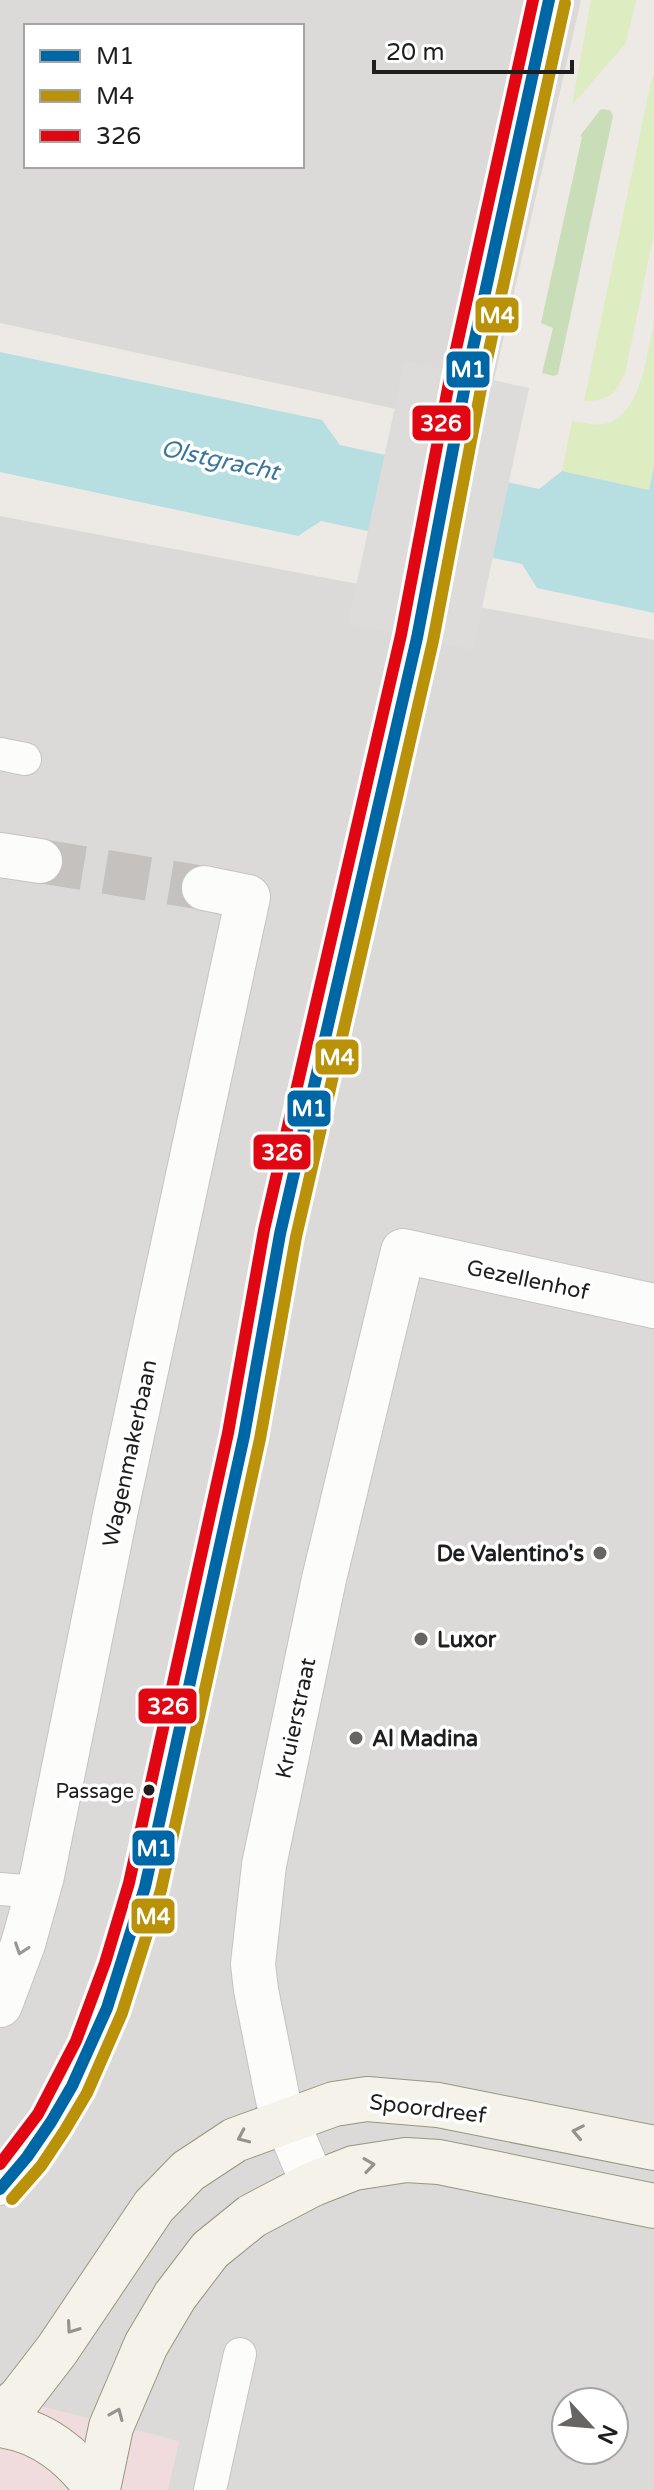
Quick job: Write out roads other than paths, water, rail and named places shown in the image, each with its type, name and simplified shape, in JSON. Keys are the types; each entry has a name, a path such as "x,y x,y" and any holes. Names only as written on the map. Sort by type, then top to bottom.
{"main road":[{"name":"Spoordreef","path":"0,2415 20,2398 57,2350 162,2197 188,2171 235,2140 334,2104 367,2099 448,2107 654,2148"},
{"path":"98,2490 111,2427 146,2345 175,2296 210,2250 252,2216 313,2184 354,2168 406,2160 472,2167 654,2206"},
{"path":"0,2425 41,2436 71,2457 98,2490"}],"street":[{"name":"Wagenmakerbaan","path":"0,2005 23,1944 19,1890 117,1505 248,897 204,888"},
{"name":"Gezellenhof","path":"403,1251 654,1306"},
{"name":"Kruierstraat","path":"313,2184 278,2100 253,1964 264,1865 324,1579 403,1251"}],"lane":[{"path":"0,2189 45,2129 75,2078 116,1983 145,1887 244,1436 280,1234 417,638 467,375 549,0"},
{"path":"210,2490 240,2354"}],"water":[{"name":"Olstgracht","path":"0,352 322,420 340,445 539,489 562,471 649,490 654,466 654,613 537,588 522,564 321,521 298,536 0,472"}],"tunnel":[{"path":"40,861 204,888"}],"place":[{"name":"De Valentino's","path":"600,1553"},
{"name":"Luxor","path":"421,1639"},
{"name":"Al Madina","path":"356,1738"},
{"name":"Passage","path":"149,1790"}]}
